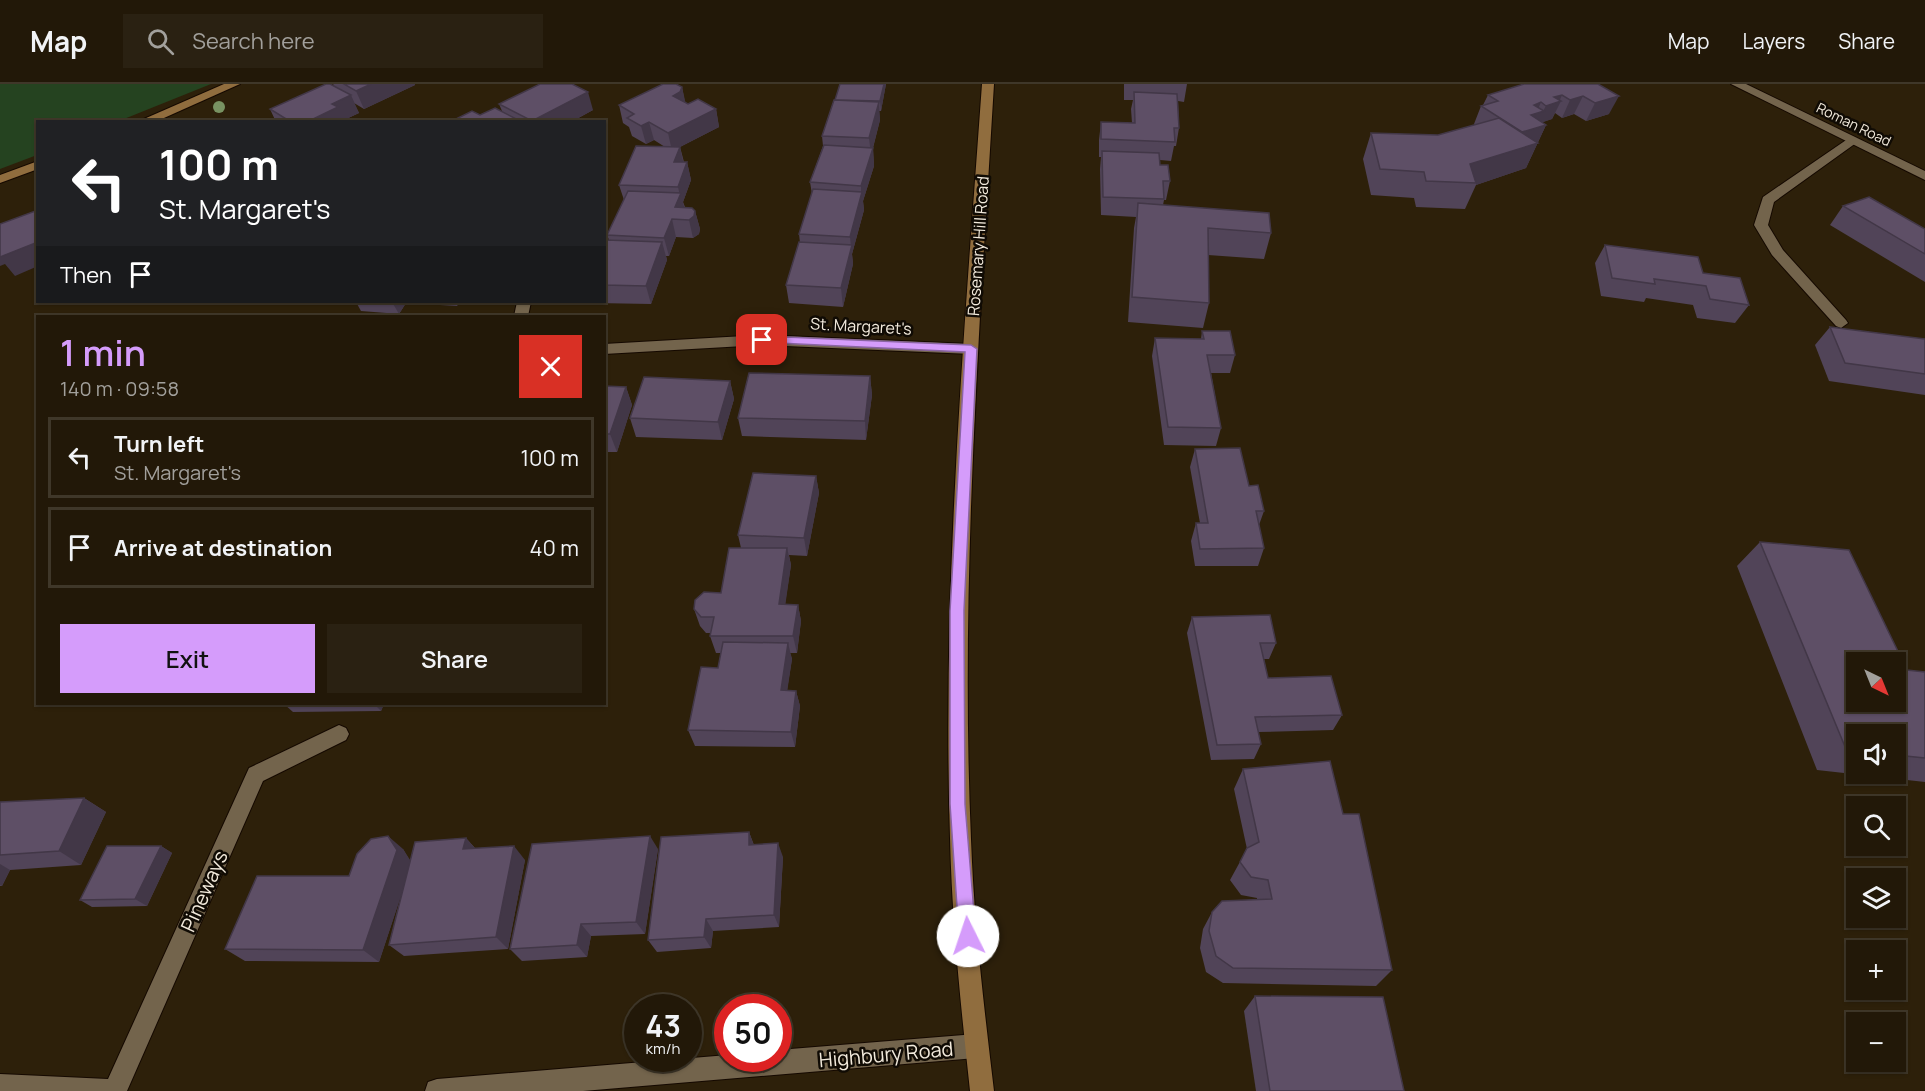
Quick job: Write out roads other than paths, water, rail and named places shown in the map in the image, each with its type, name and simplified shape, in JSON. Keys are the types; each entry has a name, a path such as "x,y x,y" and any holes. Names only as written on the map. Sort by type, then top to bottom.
{"main road":[{"path":"148,120 234,84"},
{"name":"Rosemary Hill Road","path":"982,1091 976,1046 958,804 957,611 988,84"},
{"path":"0,179 36,166"}],"street":[{"name":"Roman Road","path":"1737,84 1925,176"},
{"path":"1841,323 1777,252 1761,225 1768,200 1852,140"},
{"name":"St. Margaret's","path":"606,349 762,340 971,349"},
{"name":"Pineways","path":"115,1091 256,775 339,734"},
{"name":"Highbury Road","path":"437,1091 976,1046"},
{"path":"0,1086 105,1091"}]}
